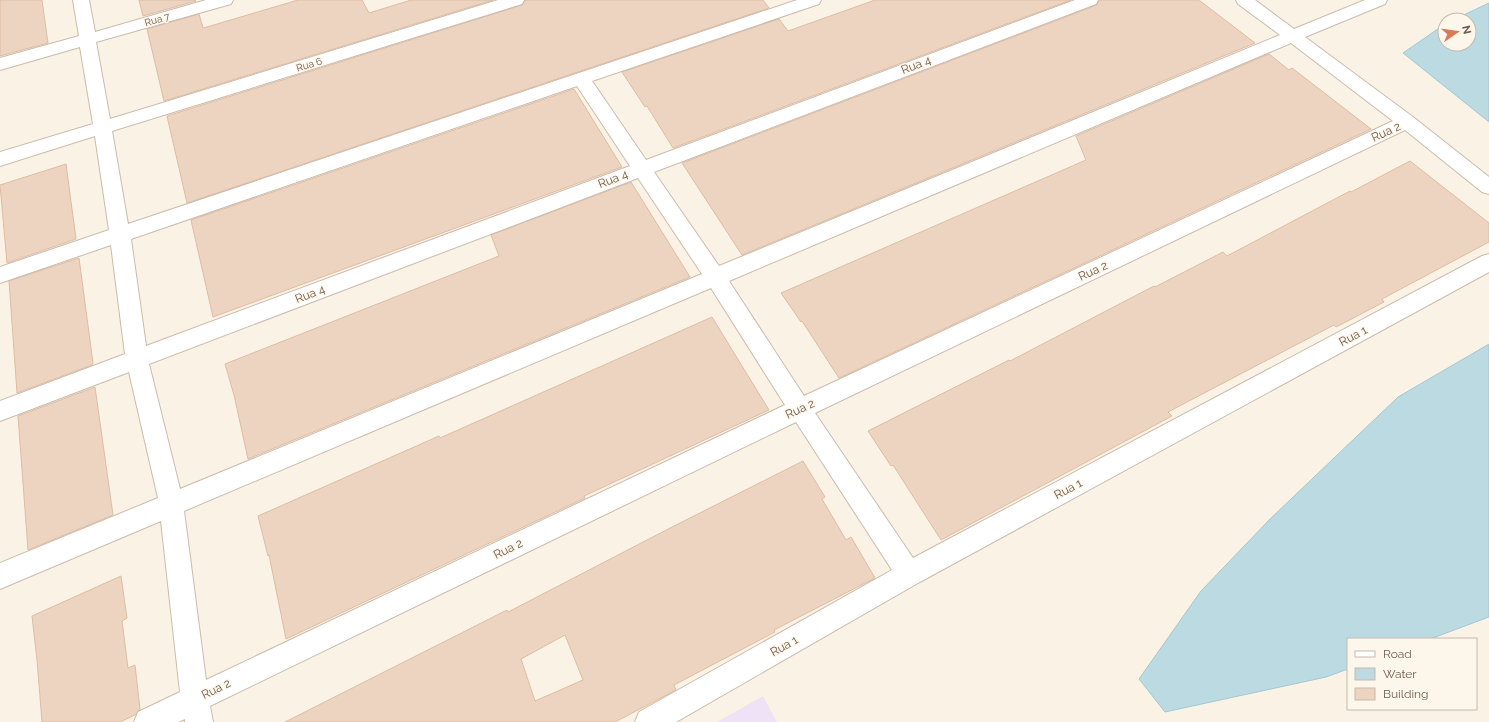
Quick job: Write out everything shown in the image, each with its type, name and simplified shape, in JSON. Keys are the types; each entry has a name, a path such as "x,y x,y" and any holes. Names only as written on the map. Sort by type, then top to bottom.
{"street":[{"path":"81,0 120,234 137,360 171,504 197,711"},
{"name":"Rua 7","path":"0,64 225,0"},
{"name":"Rua 6","path":"0,159 516,0"},
{"path":"0,274 581,78 785,4 812,0"},
{"name":"Rua 4","path":"0,411 641,168 1090,0"},
{"path":"1244,0 1407,122 1489,187"},
{"path":"0,576 1379,0"},
{"path":"581,78 716,278 800,409 910,574"},
{"name":"Rua 2","path":"148,722 197,711 800,409 1407,122"},
{"name":"Rua 1","path":"650,722 910,574 1489,262"}],"shaded area":[{"path":"763,696 777,722 717,722"}],"water":[{"path":"1489,3 1489,122 1403,53 1437,30 1437,52 1477,52 1477,12 1470,12"},
{"path":"1489,344 1489,617 1433,638 1347,638 1347,669 1326,677 1165,712 1139,679 1201,591 1270,519 1398,397"}],"building":[{"path":"0,0 42,0 48,43 0,56"},
{"path":"139,0 195,0 196,1 143,16"},
{"path":"298,0 362,0 369,13 411,0 493,0 164,101 147,29 199,14 203,28"},
{"path":"525,0 763,0 769,8 187,203 167,116 522,5"},
{"path":"875,0 1071,0 673,148 647,106 645,107 622,72 779,19 788,31"},
{"path":"1099,0 1199,0 1255,43 742,255 682,163 1097,5"},
{"path":"1269,54 1289,70 1292,68 1371,129 839,378 802,321 801,322 781,293 1086,160 1076,136"},
{"path":"574,89 622,167 213,317 191,220"},
{"path":"1410,161 1489,223 1489,242 1382,299 1384,302 1336,327 1334,325 1168,412 1172,416 941,540 893,465 891,466 868,431 1009,360 1010,361 1223,252 1227,256"},
{"path":"66,164 76,239 7,263 0,185"},
{"path":"631,182 690,277 248,459 234,395 225,364 499,256 491,235"},
{"path":"79,258 93,363 92,365 17,393 9,281"},
{"path":"712,317 769,410 584,496 585,498 286,639 269,555 268,556 258,516 439,436 440,438"},
{"path":"95,387 113,515 28,550 18,416"},
{"path":"803,461 825,497 822,499 846,540 851,537 875,578 774,630 775,632 674,685 676,690 615,722 285,722 507,610 508,612","holes":["565,635 583,680 535,701 521,659"]},
{"path":"121,576 127,618 122,621 128,668 135,665 140,709 135,715 120,722 42,722 32,616"}]}
